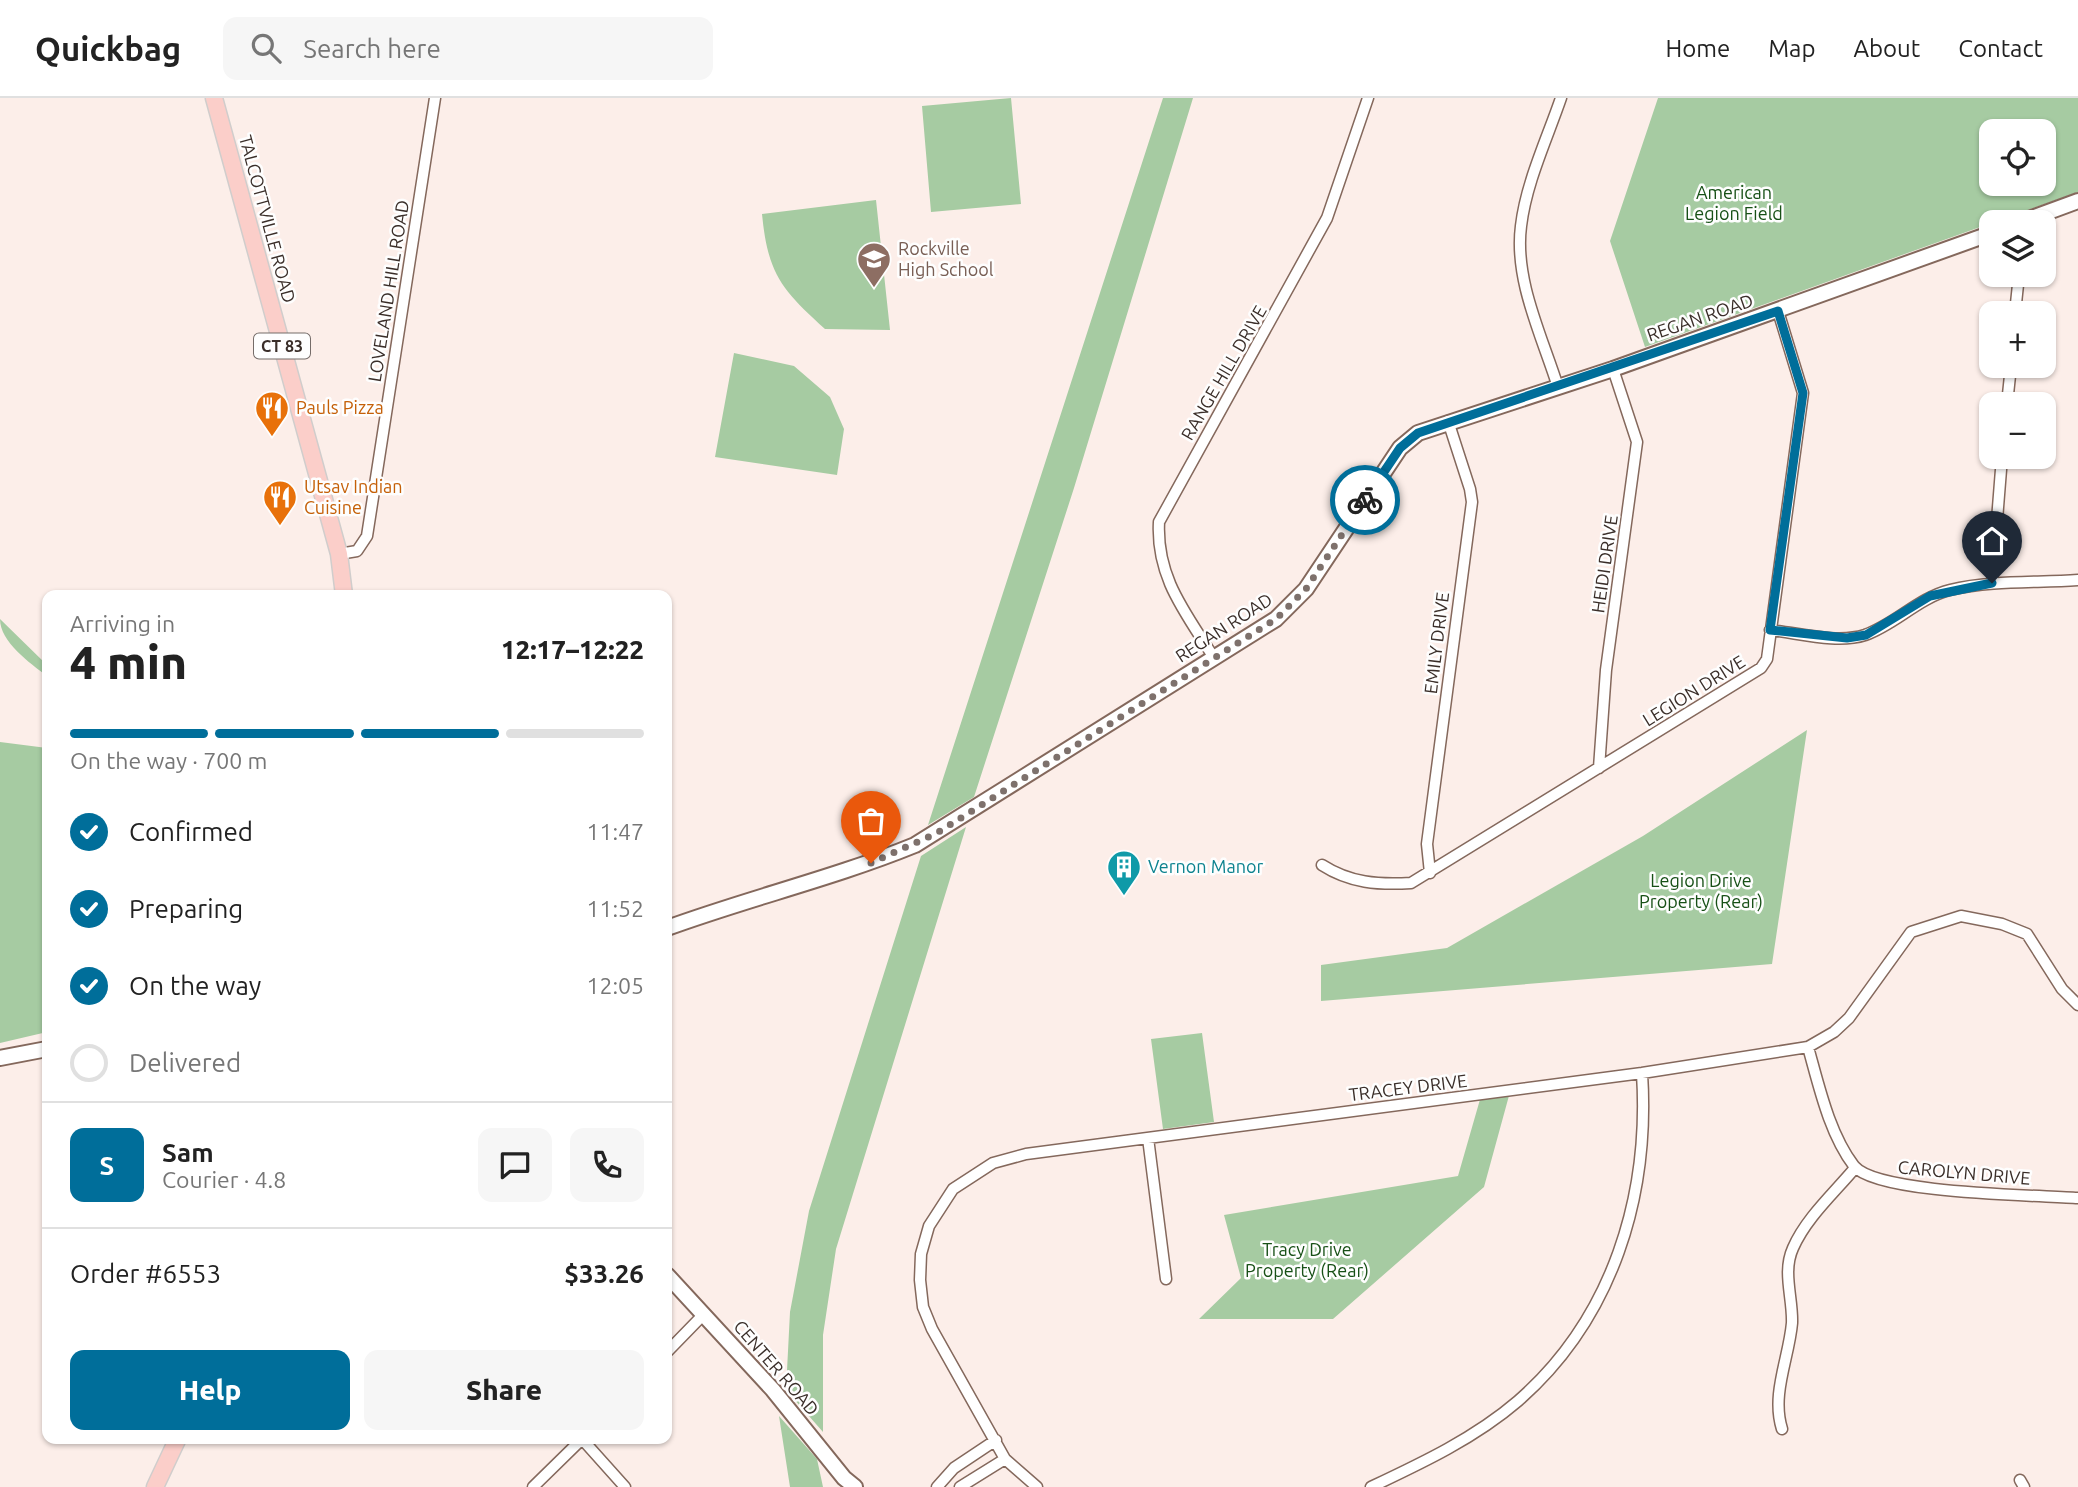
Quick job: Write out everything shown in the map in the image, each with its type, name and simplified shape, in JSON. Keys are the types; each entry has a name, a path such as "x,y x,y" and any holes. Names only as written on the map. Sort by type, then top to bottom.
{"main road":[{"name":"TALCOTTVILLE ROAD","path":"214,98 339,554 343,590"},
{"path":"155,1487 175,1444"}],"street":[{"name":"LOVELAND HILL ROAD","path":"339,554 357,551 367,536 435,98"},
{"name":"RANGE HILL DRIVE","path":"1214,658 1163,572 1158,546 1159,522 1327,218 1368,98"},
{"path":"1558,387 1530,299 1520,245 1525,206 1561,98"},
{"path":"2054,210 2078,201"},
{"name":"REGAN ROAD","path":"672,926 748,898 871,863 915,845 1276,619 1296,602 1400,448 1418,433 1613,369 1979,238"},
{"name":"LEGION DRIVE","path":"1322,865 1341,876 1381,885 1411,883 1761,668 1767,659 1803,393 1778,311"},
{"name":"HEIDI DRIVE","path":"1599,768 1606,670 1637,442 1613,369"},
{"name":"EMILY DRIVE","path":"1430,873 1427,844 1472,502 1448,421"},
{"path":"1992,583 2001,469"},
{"path":"1770,630 1847,638 1866,635 1930,596 1992,583 2078,580"},
{"name":"TRACEY DRIVE","path":"1004,1459 996,1440 932,1329 923,1307 920,1254 929,1226 953,1189 993,1163 1026,1154 1642,1073 1808,1047 1834,1032 1849,1018 1911,932 1961,916 2002,924 2027,934 2062,989 2078,1006"},
{"path":"1782,1429 1778,1401 1792,1322 1788,1277 1791,1252 1800,1231 1856,1168 1836,1134 1808,1047"},
{"path":"0,1058 42,1050"},
{"path":"1371,1487 1464,1440 1518,1401 1566,1351 1588,1318 1618,1259 1634,1200 1644,1144 1642,1073"},
{"path":"1148,1138 1166,1279"},
{"name":"CAROLYN DRIVE","path":"1856,1168 1879,1181 1903,1185 2078,1198"},
{"name":"CENTER ROAD","path":"672,1281 773,1390 844,1478 855,1487"},
{"path":"672,1347 703,1315"},
{"path":"937,1487 954,1468 996,1440"},
{"path":"533,1487 577,1444"},
{"path":"586,1444 625,1487"},
{"path":"960,1487 1004,1459 1037,1487"}],"green space":[{"path":"1011,98 1021,204 931,212 922,106"},
{"path":"1163,98 1193,98 1074,488 974,797 928,825"},
{"name":"American Legion Field","path":"1658,98 2078,98 2078,192 2028,210 1979,210 1979,227 1645,347 1610,241"},
{"path":"876,200 890,330 825,329 797,303 779,279 768,252 762,214"},
{"path":"734,353 794,366 830,397 844,429 837,475 715,457"},
{"path":"0,619 42,660 42,672 10,644 1,628"},
{"name":"Legion Drive Property (Rear)","path":"1807,730 1772,964 1321,1001 1321,965 1447,948 1643,836"},
{"path":"0,742 42,747 42,1033 0,1043"},
{"path":"966,827 836,1249 823,1335 823,1432 786,1390 790,1312 809,1211 921,856"},
{"path":"1202,1033 1214,1122 1163,1129 1151,1039"},
{"name":"Tracy Drive Property (Rear)","path":"1510,1092 1484,1187 1333,1319 1199,1319 1241,1278 1224,1215 1458,1176 1481,1096"},
{"path":"779,1416 817,1459 823,1487 790,1487"}],"way so far":[{"path":"871,863 937,833 1276,619 1296,602 1306,589 1365,500"}],"place":[{"name":"Rockville High School","path":"874,289"},
{"name":"Pauls Pizza","path":"272,438"},
{"name":"Utsav Indian Cuisine","path":"280,527"},
{"name":"Vernon Manor","path":"1124,897"}],"route":[{"path":"1365,500 1400,448 1418,433 1778,311 1801,378 1803,393 1770,630 1847,638 1866,635 1930,596 1992,583"}]}
